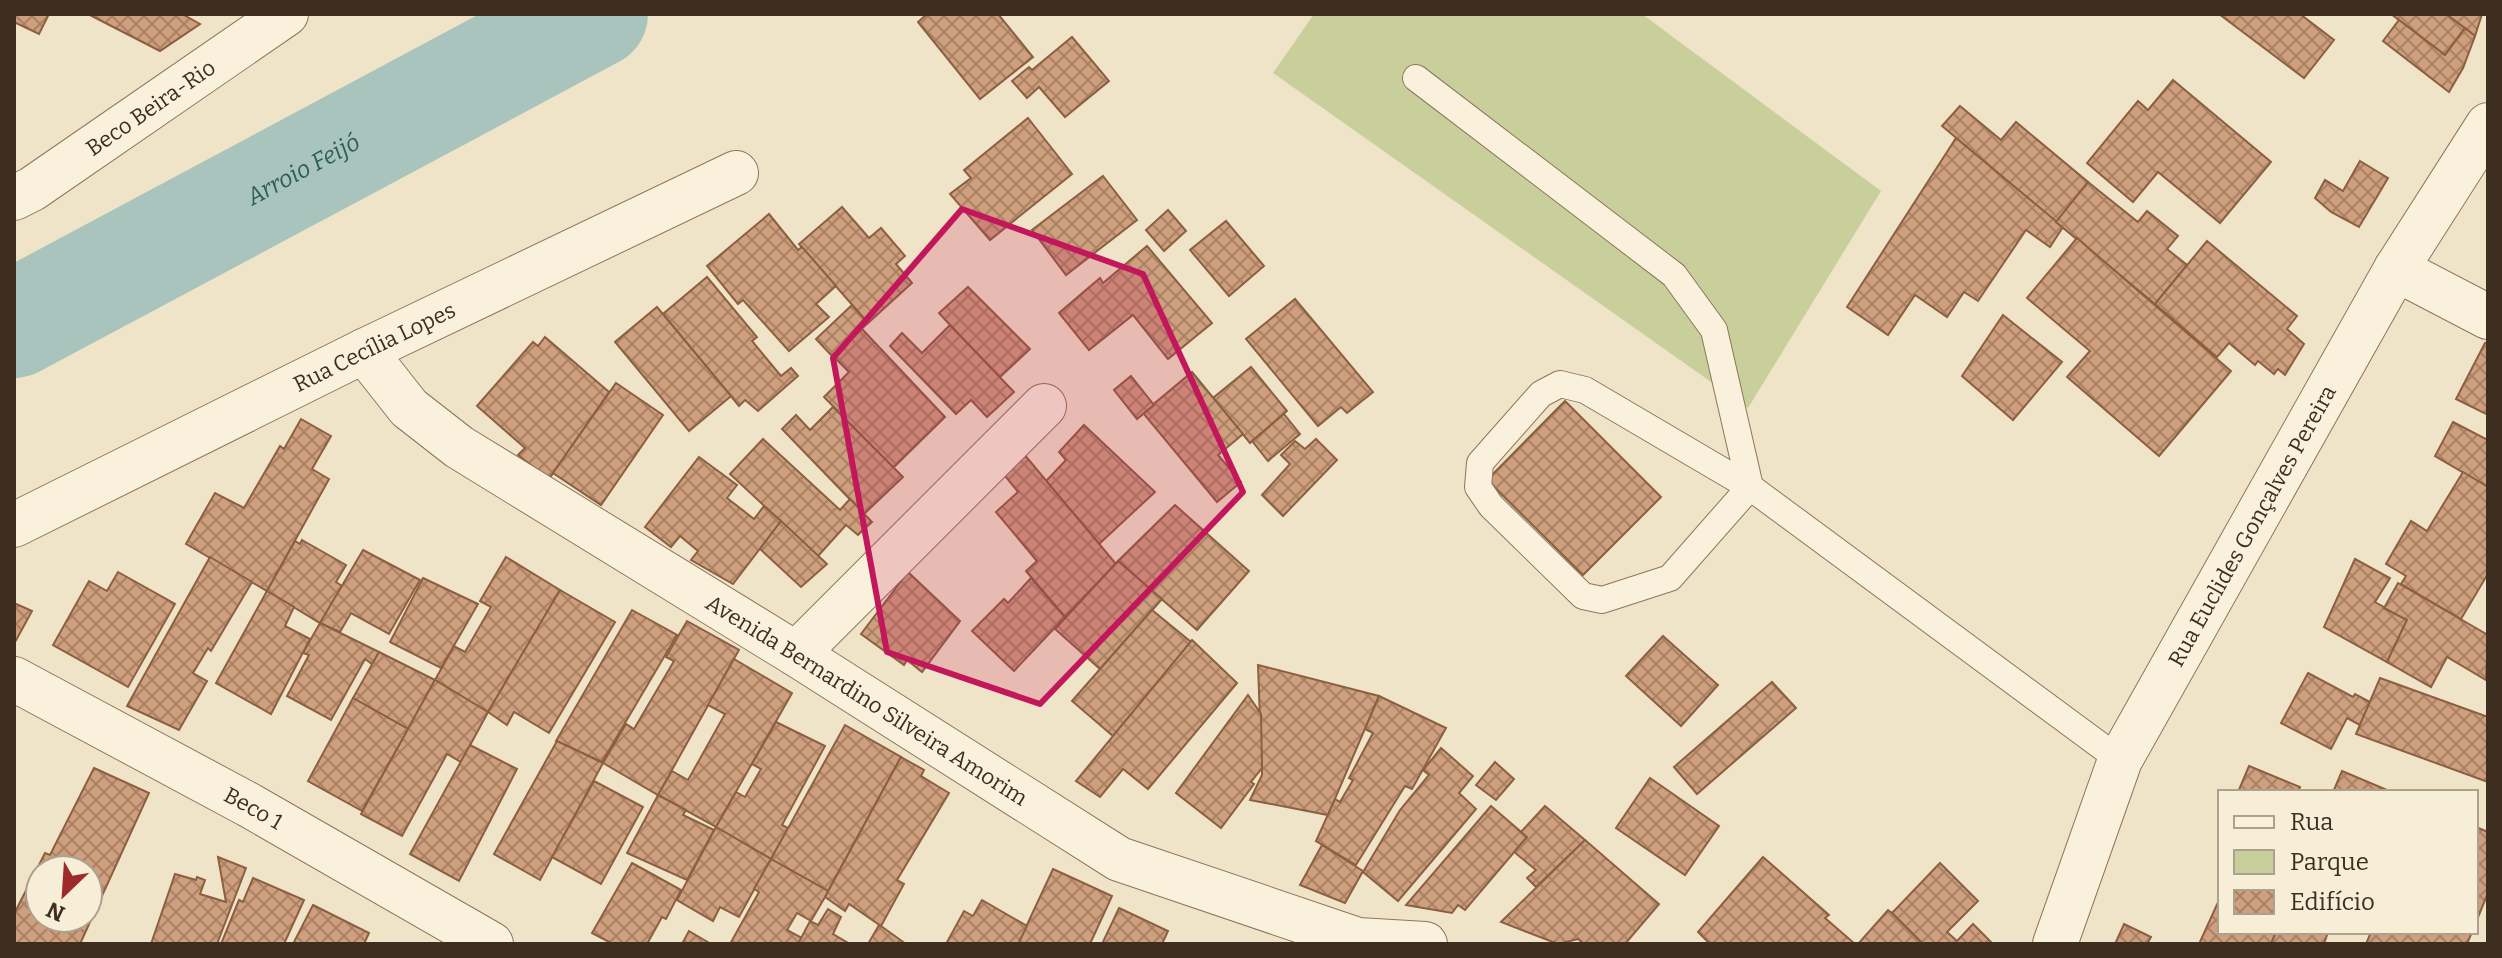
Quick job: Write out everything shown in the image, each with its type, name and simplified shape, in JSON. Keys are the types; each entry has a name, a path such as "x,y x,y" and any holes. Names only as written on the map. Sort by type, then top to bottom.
{"street":[{"name":"Beco Beira-Rio","path":"14,198 45,180 286,14"},
{"name":"Rua Euclides Gonçalves Pereira","path":"2055,944 2120,760 2396,269 2488,125"},
{"name":"Rua Cecília Lopes","path":"14,525 364,351 736,173"},
{"path":"2396,269 2488,317"},
{"name":"Avenida Bernardino Silveira Amorim","path":"364,351 409,408 459,447 796,654 1119,859 1356,942 1425,944"},
{"path":"796,654 1044,406"},
{"name":"Beco 1","path":"14,679 249,805 491,944"}],"lane":[{"path":"1416,78 1674,275 1714,330 1750,487"},
{"path":"1750,487 1670,578 1602,600 1583,596 1491,506 1478,487 1480,463 1541,394 1560,384 1585,390 1750,487 2120,760"}],"highlighted area":[{"path":"962,209 1143,274 1243,492 1040,704 887,652 833,358"}],"green space":[{"path":"1314,14 1642,14 1881,191 1748,408 1273,73"}],"building":[{"path":"14,14 49,14 39,34 14,22"},
{"path":"88,14 182,14 200,24 160,51"},
{"path":"927,14 998,14 1033,57 980,99 918,22"},
{"path":"2219,14 2300,14 2334,40 2304,78"},
{"path":"2391,14 2446,14 2465,28 2445,55"},
{"path":"2446,14 2482,14 2475,36 2465,28"},
{"path":"2399,20 2445,55 2465,28 2475,36 2463,68 2449,92 2383,41"},
{"path":"1072,37 1109,81 1065,117 1039,87 1027,98 1012,81 1029,67 1032,70"},
{"path":"2173,80 2271,162 2220,223 2158,172 2133,202 2087,163 2138,101 2148,110"},
{"path":"1960,106 2001,140 2016,122 2088,182 2056,222 1942,126"},
{"path":"1028,118 1072,174 990,240 950,194 971,178 964,170"},
{"path":"1956,138 2063,227 2050,247 2026,230 1978,301 1964,292 1947,317 1915,295 1888,335 1847,307"},
{"path":"2360,161 2388,178 2359,227 2331,212 2315,198 2325,180 2343,191"},
{"path":"1103,176 1137,220 1066,275 1032,230"},
{"path":"2088,182 2138,222 2147,211 2178,236 2167,249 2187,265 2155,304 2056,222"},
{"path":"842,207 869,238 881,228 905,256 896,264 912,283 868,323 799,244"},
{"path":"1168,210 1186,231 1164,251 1146,230"},
{"path":"769,214 798,250 802,247 836,286 816,304 829,317 789,351 743,300 738,304 707,266"},
{"path":"1226,221 1264,266 1229,296 1190,250"},
{"path":"2077,238 2231,371 2159,456 2067,377 2090,351 2027,298"},
{"path":"2207,241 2297,316 2287,329 2304,344 2285,375 2278,369 2274,374 2258,361 2255,365 2229,343 2217,357 2155,304"},
{"path":"1147,246 1212,323 1168,359 1133,315 1089,350 1059,313 1100,278 1103,283"},
{"path":"707,277 757,337 752,341 781,376 791,368 798,376 758,411 745,400 739,406 663,314"},
{"path":"968,287 1030,349 999,378 939,313"},
{"path":"1295,299 1373,392 1347,413 1341,407 1318,426 1246,339"},
{"path":"852,305 868,323 832,356 816,339"},
{"path":"657,307 731,396 689,431 615,342"},
{"path":"2003,315 2062,362 2013,420 1962,376"},
{"path":"950,325 1014,392 987,417 971,400 956,414 890,346 902,333 922,353"},
{"path":"862,329 945,417 893,468 824,397 849,372 833,356"},
{"path":"545,337 609,392 549,479 518,455 525,448 477,406 533,342 538,346"},
{"path":"2485,343 2488,344 2488,415 2456,399"},
{"path":"1251,367 1287,411 1250,443 1213,398"},
{"path":"1192,372 1243,434 1218,455 1241,482 1217,502 1143,413"},
{"path":"1131,376 1154,405 1137,419 1114,390"},
{"path":"616,383 663,415 601,505 553,473"},
{"path":"1565,401 1661,497 1583,575 1487,480"},
{"path":"833,407 903,477 864,514 782,429 796,415 810,430"},
{"path":"1284,414 1300,434 1268,461 1252,441"},
{"path":"301,419 331,436 312,469 329,479 267,591 186,544 215,493 244,508 280,446 284,449"},
{"path":"2453,422 2488,440 2488,487 2435,456"},
{"path":"1084,425 1155,492 1099,544 1046,481 1066,460 1059,452"},
{"path":"763,439 840,510 850,499 872,522 858,535 846,525 818,556 730,474"},
{"path":"1316,439 1337,460 1283,516 1262,495 1290,464 1281,455 1295,441 1305,449"},
{"path":"1023,453 1116,564 1065,617 1026,571 1037,561 996,512 1018,492 1002,472"},
{"path":"699,457 737,485 727,498 754,519 764,506 781,521 733,584 691,560 698,551 680,536 671,547 645,527"},
{"path":"2463,472 2488,487 2488,579 2486,577 2461,619 2401,584 2406,576 2386,564 2411,521 2427,531"},
{"path":"1175,505 1249,571 1197,630 1118,561"},
{"path":"781,521 827,564 801,587 760,549"},
{"path":"302,540 346,565 336,582 342,586 320,623 267,591 295,541 300,544"},
{"path":"363,550 420,580 389,634 351,613 340,632 320,623"},
{"path":"210,557 252,582 211,651 208,648 193,673 207,681 179,730 127,706"},
{"path":"506,557 560,590 488,712 435,680 454,646 465,652 491,607 480,601"},
{"path":"2355,559 2390,578 2375,602 2407,620 2387,662 2324,627"},
{"path":"1118,561 1162,599 1100,669 1055,629"},
{"path":"118,572 175,604 128,687 53,645 89,581 107,591"},
{"path":"908,572 960,621 922,672 907,660 904,665 861,634"},
{"path":"423,578 478,604 441,668 390,642"},
{"path":"1031,578 1065,617 1014,671 972,631 1004,599 1008,603"},
{"path":"2398,583 2488,635 2486,680 2447,657 2431,687 2387,662 2407,620 2384,608"},
{"path":"560,590 615,622 549,733 514,712 507,725 488,712"},
{"path":"267,591 294,607 285,626 310,639 271,714 216,683"},
{"path":"14,603 32,611 14,644"},
{"path":"632,610 677,635 602,762 556,741"},
{"path":"1152,610 1191,642 1113,736 1072,701"},
{"path":"687,621 739,650 658,795 603,763 626,724 634,729 674,661 666,657"},
{"path":"320,623 379,652 372,664 365,659 331,720 287,696 309,655 303,653"},
{"path":"1663,636 1718,685 1681,726 1626,676"},
{"path":"1192,640 1237,683 1148,789 1123,769 1100,797 1076,781"},
{"path":"379,652 435,680 408,729 353,698"},
{"path":"734,659 792,693 716,827 658,795 672,771 688,780 725,714 708,705"},
{"path":"1258,665 1379,696 1328,815 1250,800 1262,775"},
{"path":"2308,673 2353,697 2355,694 2370,702 2360,725 2347,718 2331,749 2281,723"},
{"path":"2380,678 2488,717 2488,782 2356,734"},
{"path":"435,680 488,712 461,762 447,754 402,836 361,814"},
{"path":"1772,682 1796,708 1697,794 1674,767"},
{"path":"1248,695 1261,714 1262,768 1251,782 1254,784 1221,828 1176,793"},
{"path":"1379,696 1446,728 1412,789 1405,786 1356,865 1316,841 1335,799 1340,802 1353,780 1349,778 1373,733 1365,729"},
{"path":"353,698 408,729 362,811 308,781"},
{"path":"776,722 825,746 782,825 788,828 771,859 716,827 736,792 745,797 761,769 752,764"},
{"path":"845,725 901,757 828,891 771,859"},
{"path":"557,741 603,763 540,880 494,854"},
{"path":"470,745 517,769 459,881 410,854"},
{"path":"1441,748 1473,776 1459,793 1476,809 1398,901 1363,872 1400,810 1429,775 1423,770"},
{"path":"901,757 924,770 921,776 949,793 897,880 904,884 881,926 849,904 845,911 825,897"},
{"path":"1495,762 1514,779 1496,800 1476,785"},
{"path":"2249,766 2300,787 2299,790 2239,790"},
{"path":"94,768 149,793 104,891 104,854 51,854"},
{"path":"2342,771 2387,790 2334,790"},
{"path":"1650,778 1719,826 1685,875 1616,828"},
{"path":"594,781 643,807 601,884 552,857"},
{"path":"658,795 686,810 683,815 714,830 687,880 627,853"},
{"path":"1491,806 1527,837 1465,910 1458,905 1452,913 1406,905"},
{"path":"1545,806 1585,840 1536,887 1527,878 1536,870 1514,852 1527,837 1521,832"},
{"path":"716,827 771,859 739,917 720,907 713,921 677,900"},
{"path":"2478,828 2488,832 2488,893 2478,917"},
{"path":"1585,840 1659,904 1625,944 1584,944 1578,939 1558,944 1501,922"},
{"path":"1322,845 1363,871 1345,903 1300,885"},
{"path":"218,857 246,868 217,944 151,944 175,874 205,880 200,894 226,902"},
{"path":"1763,857 1829,915 1825,918 1855,944 1710,944 1698,932"},
{"path":"771,859 828,891 811,921 797,913 787,930 802,938 798,944 730,944 759,892 754,889"},
{"path":"632,863 681,890 666,919 662,917 647,944 613,944 592,933"},
{"path":"1940,863 1978,901 1947,932 1957,941 1973,924 1993,944 1923,944 1892,913"},
{"path":"1053,869 1112,896 1090,944 1018,944"},
{"path":"253,878 304,900 284,944 221,944 239,900 243,902"},
{"path":"24,894 24,934 85,934 80,944 14,944 14,914"},
{"path":"982,900 1027,926 1018,944 946,944 964,911 973,916"},
{"path":"2218,902 2218,934 2275,934 2271,944 2199,944"},
{"path":"313,905 369,933 364,944 293,944"},
{"path":"1119,908 1168,931 1162,944 1102,944"},
{"path":"828,909 841,917 833,934 850,944 798,944 810,921 818,925"},
{"path":"1888,910 1892,913 1923,944 1858,944"},
{"path":"2124,924 2151,937 2147,944 2115,944"},
{"path":"881,926 906,944 868,944"},
{"path":"689,931 711,944 682,944"},
{"path":"2275,934 2327,934 2324,944 2271,944"},
{"path":"2370,934 2471,934 2467,944 2366,944"}],"waterway":[{"name":"Arroio Feijó","path":"14,324 594,14"}]}
